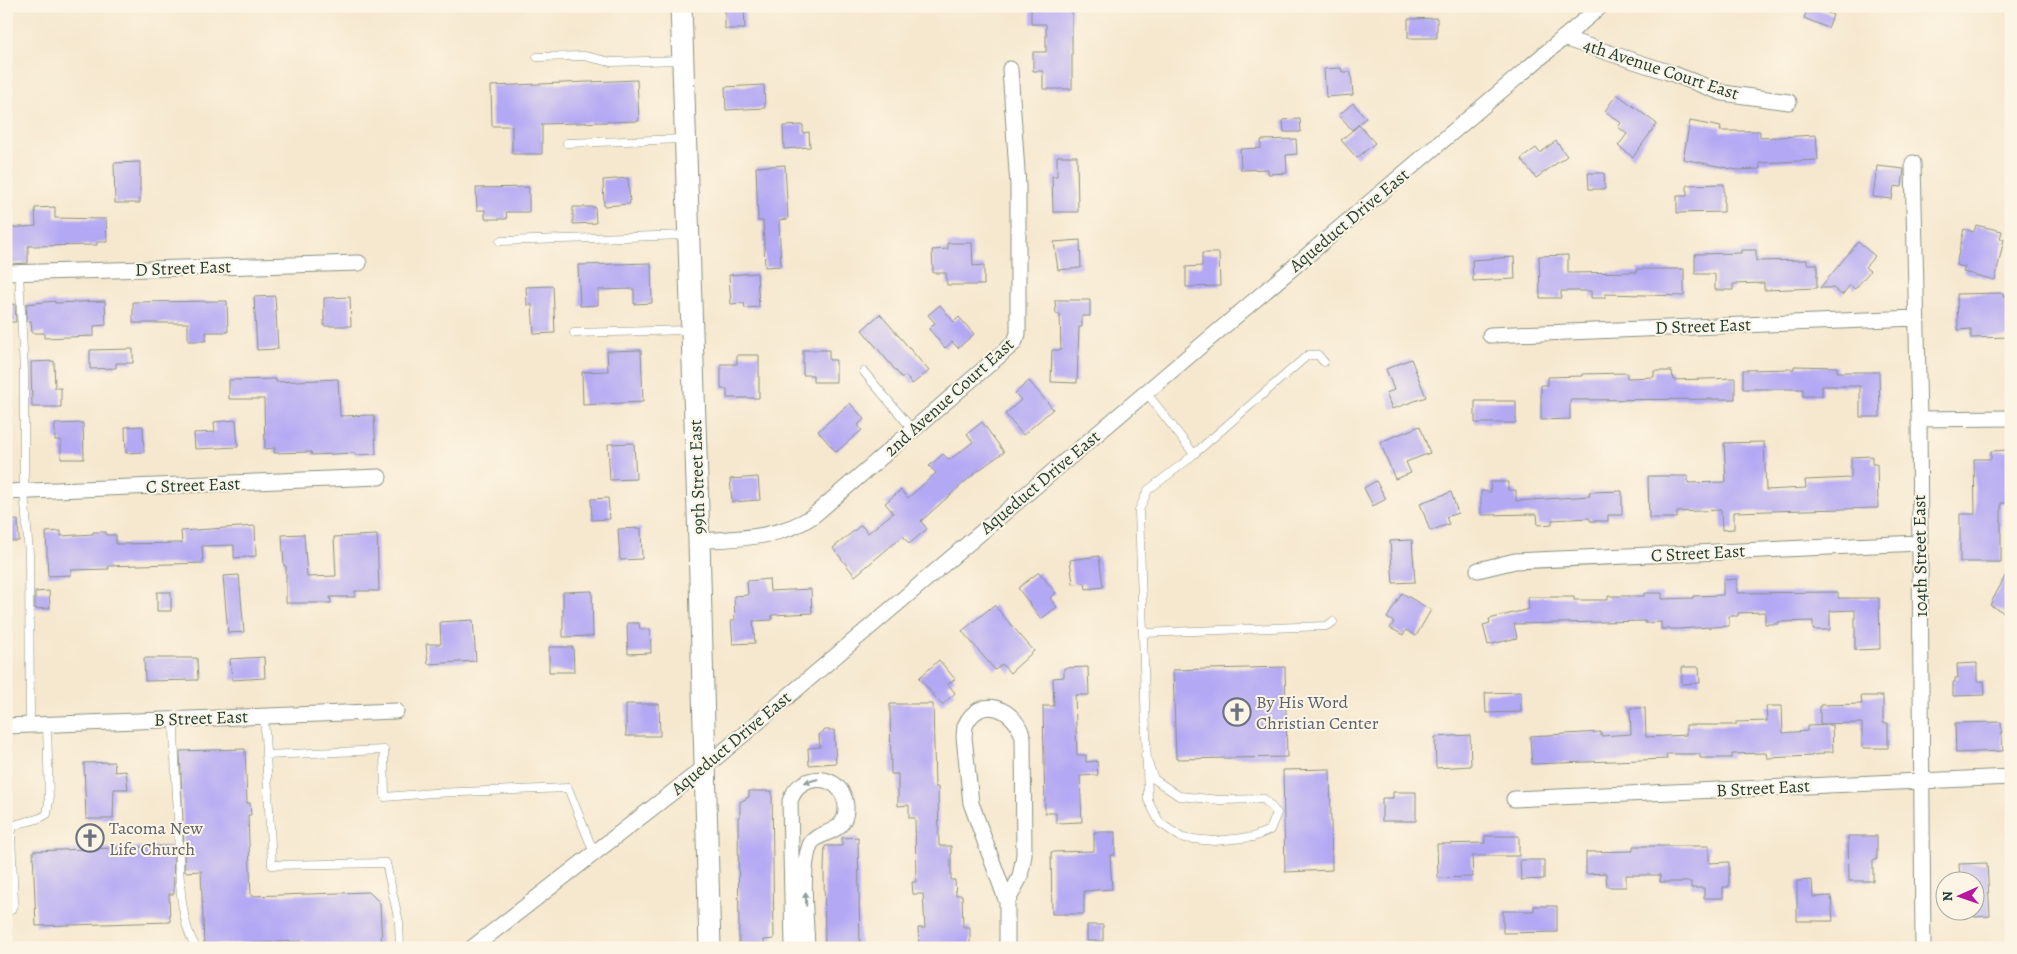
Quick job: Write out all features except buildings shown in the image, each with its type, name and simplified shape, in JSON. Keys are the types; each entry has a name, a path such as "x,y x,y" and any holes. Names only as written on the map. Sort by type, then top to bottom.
{"street":[{"name":"99th Street East","path":"681,6 699,541 710,948"},
{"name":"Aqueduct Drive East","path":"472,948 705,766 1601,6"},
{"name":"4th Avenue Court East","path":"1563,38 1723,93 1789,102"},
{"name":"2nd Avenue Court East","path":"699,541 753,537 799,526 1014,343 1018,334 1018,186 1010,69"},
{"name":"104th Street East","path":"1912,163 1920,542 1923,948"},
{"name":"D Street East","path":"12,273 360,263"},
{"name":"D Street East","path":"1490,335 1916,318"},
{"path":"1918,419 2011,418"},
{"name":"C Street East","path":"6,492 379,477"},
{"name":"C Street East","path":"1478,570 1515,561 1920,542"},
{"path":"1007,902 1020,877 1024,855 1023,738 1014,718 1004,710 984,709 976,712 969,718 965,726 968,788 976,820 1007,902 1007,948"},
{"name":"B Street East","path":"6,726 396,711"},
{"name":"B Street East","path":"1514,798 2011,777"},
{"path":"793,948 790,801 793,794 802,784 815,779 822,779 836,785 841,791 844,797 846,813 833,831 814,839 810,843 805,864 807,948"}],"lane":[{"path":"537,57 584,56 611,62 683,60"},
{"path":"567,143 686,139"},
{"path":"500,241 688,235"},
{"path":"12,273 24,371 24,491 29,554 30,725"},
{"path":"574,333 692,330"},
{"path":"1145,755 1154,779 1179,796 1220,800 1264,799 1277,814 1270,830 1253,837 1214,841 1182,838 1160,823 1148,800 1145,755 1139,510 1148,490 1185,462 1308,355 1318,355 1324,362"},
{"path":"864,372 913,430"},
{"path":"1146,392 1194,454"},
{"path":"1143,633 1326,626 1333,622"},
{"path":"264,716 272,865 386,863 399,922 400,948"},
{"path":"174,719 179,879 185,921 190,936 197,948"},
{"path":"6,912 11,910 14,902 10,824 40,819 47,814 49,801 48,724"},
{"path":"266,755 384,750 385,797 433,793 568,788 594,853"}],"place":[{"name":"By His Word Christian Center","path":"1237,712"},
{"name":"Tacoma New Life Church","path":"90,838"}]}
